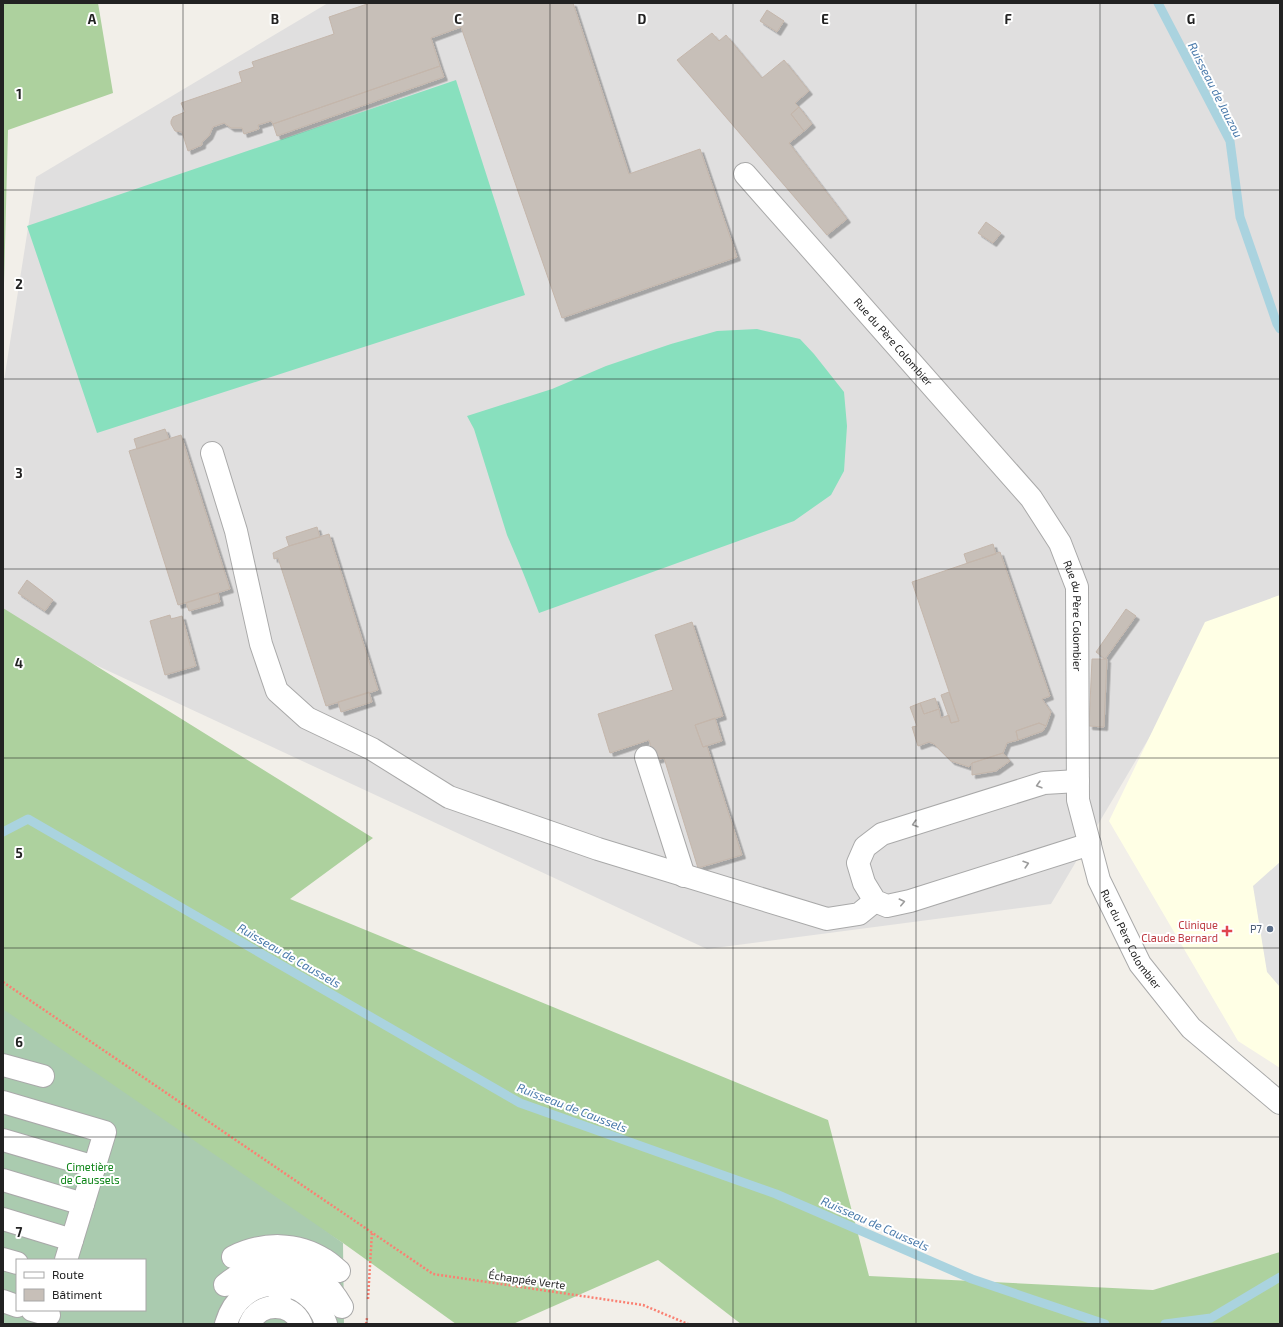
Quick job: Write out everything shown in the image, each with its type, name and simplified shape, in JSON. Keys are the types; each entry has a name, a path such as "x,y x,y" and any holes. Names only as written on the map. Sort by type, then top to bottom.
{"street":[{"name":"Rue du Père Colombier","path":"745,174 1031,498 1060,543 1077,587 1078,800 1099,880 1140,964 1191,1028 1280,1103"},
{"path":"212,453 236,531 261,644 277,691 307,718 372,749 449,797 598,849 827,919 858,914 875,901"},
{"path":"646,757 684,876"},
{"path":"1078,781 1044,783 882,834 865,847 858,864 864,883 875,901 887,906 910,901 1090,844"},
{"path":"3,1065 43,1076"},
{"path":"3,1102 105,1132 69,1250 3,1219"},
{"path":"3,1140 95,1167"},
{"path":"3,1180 83,1204"},
{"path":"233,1257 258,1247 276,1246 290,1265 316,1275 327,1284 336,1295 342,1307"},
{"path":"225,1285 248,1269 262,1265 276,1264 284,1258 310,1252 326,1260 339,1271"},
{"path":"279,1307 284,1258"},
{"path":"226,1324 233,1307 240,1299 256,1288 266,1285 284,1258"},
{"path":"284,1258 296,1288 304,1292 312,1299 321,1311 326,1324"},
{"path":"3,1259 16,1263"},
{"path":"3,1301 16,1306"},
{"path":"250,1324 256,1314 263,1309 271,1307 287,1309 294,1314 301,1324"}],"path":[{"name":"Échappée Verte","path":"3,982 372,1231 433,1274 643,1305 688,1324"},
{"path":"368,1301 372,1231"},
{"path":"366,1324 367,1316"}],"shaded area":[{"path":"328,3 1280,3 1280,611 1214,628 1051,904 707,949 3,622 3,387 36,177"},
{"name":"Clinique Claude Bernard","path":"1280,595 1280,1068 1238,1041 1109,821 1205,622"},
{"name":"P7","path":"1280,862 1280,987 1267,972 1253,886"}],"green space":[{"path":"3,3 98,3 113,93 8,130 3,322"},
{"path":"456,80 525,295 97,433 27,226"},
{"path":"757,329 800,339 844,392 847,426 844,471 831,495 794,521 539,613 507,535 474,429 467,416 552,389 606,366 671,344 717,331"},
{"path":"3,608 373,838 290,899 828,1120 869,1276 1153,1290 1280,1252 1280,1324 741,1324 658,1260 513,1324 456,1324 343,1243 3,1027"},
{"name":"Cimetière de Caussels","path":"3,1009 343,1243 344,1324 3,1324"}],"building":[{"path":"370,3 573,3 629,174 700,149 737,257 562,318 461,27 431,38 440,66 273,124 271,121 258,125 259,129 244,134 242,128 231,128 224,123 213,127 209,136 202,142 202,145 188,151 182,132 175,131 171,124 173,117 185,112 181,103 242,82 239,72 254,67 252,62 334,34 329,17"},
{"path":"767,10 784,21 777,32 760,21"},
{"path":"712,33 719,41 726,35 762,78 784,60 809,91 795,103 799,107 791,114 804,131 789,143 847,219 827,235 677,60"},
{"path":"440,66 444,77 277,136 273,124"},
{"path":"799,107 812,124 804,131 791,114"},
{"path":"986,222 1001,233 993,243 978,233"},
{"path":"165,429 169,439 137,449 134,439"},
{"path":"181,435 230,589 178,605 129,451"},
{"path":"317,527 320,537 289,546 286,537"},
{"path":"329,534 378,690 326,706 278,558 274,559 273,553 289,546"},
{"path":"993,544 996,554 967,563 964,554"},
{"path":"1000,552 1050,696 1042,699 1051,712 1046,726 1039,723 1016,731 1018,740 1007,743 1003,753 972,763 969,767 951,761 934,744 929,742 918,746 912,727 917,726 910,707 920,703 924,714 939,709 941,718 949,715 951,723 959,721 912,582"},
{"path":"27,580 53,600 45,611 18,593"},
{"path":"218,593 220,602 189,611 186,603"},
{"path":"1126,609 1136,616 1105,659 1096,652"},
{"path":"170,615 171,619 182,616 196,666 165,675 150,621"},
{"path":"692,622 723,716 695,725 703,747 707,746 742,855 698,868 664,758 655,760 649,740 610,753 598,714 673,690 655,635"},
{"path":"1092,659 1107,659 1104,727 1089,726"},
{"path":"369,692 372,702 341,712 338,702"},
{"path":"949,692 959,721 951,723 941,695"},
{"path":"935,698 939,709 924,714 920,703"},
{"path":"715,718 722,741 703,747 695,725"},
{"path":"1039,723 1046,726 1043,731 1018,740 1016,731"},
{"path":"1003,753 1010,761 996,771 972,775 972,763"}],"waterway":[{"name":"Ruisseau de Jauzou","path":"1158,3 1230,141 1240,217 1280,329"},
{"name":"Ruisseau de Caussels","path":"3,832 28,819 520,1103 776,1194 972,1279 1105,1324"},
{"name":"Ruisseau de Caussels","path":"1165,1324 1211,1318 1280,1277"}],"place":[{"name":"P7","path":"1270,929"},
{"name":"Clinique Claude Bernard","path":"1227,931"}]}
